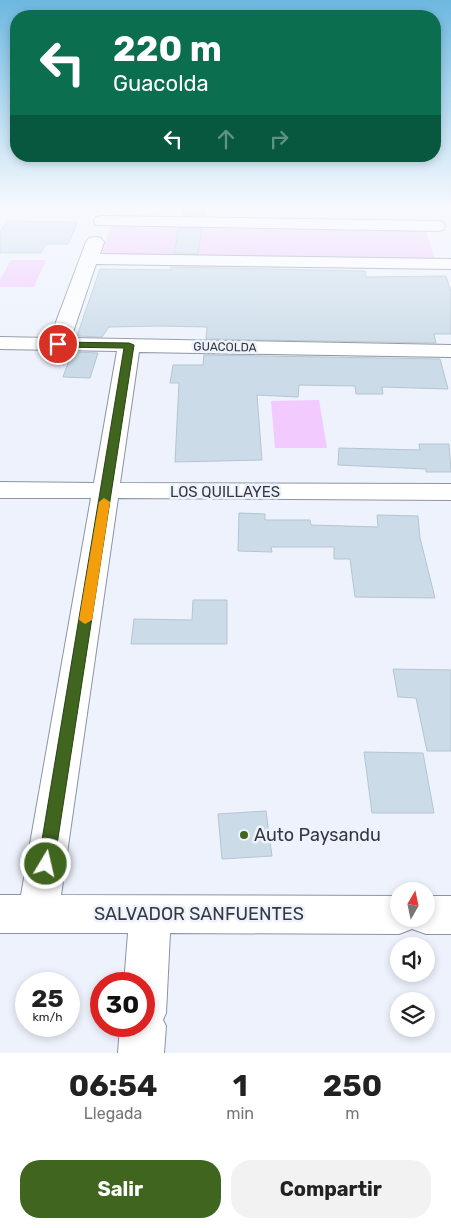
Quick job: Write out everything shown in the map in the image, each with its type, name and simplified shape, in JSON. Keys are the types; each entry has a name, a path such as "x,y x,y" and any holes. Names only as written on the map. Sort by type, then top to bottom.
{"street":[{"path":"58,344 89,259 451,264"},
{"name":"GUACOLDA","path":"0,343 451,351"},
{"path":"19,914 106,491 129,345"},
{"name":"LOS QUILLAYES","path":"0,490 450,496"},
{"name":"SALVADOR SANFUENTES","path":"19,914 390,915"},
{"path":"146,972 150,914"},
{"path":"435,915 451,915"},
{"path":"141,1053 142,1037"}],"shaded area":[{"path":"164,257 434,257 436,262"},
{"path":"11,260 46,260 34,287 0,287 0,280"},
{"path":"319,400 327,448 275,448 271,401"}],"building":[{"path":"171,267 365,271 366,277 446,276 451,292 451,334 434,334 436,343 206,339 207,327 159,326 109,327 102,337 77,336 100,269 171,270"},
{"path":"72,352 98,353 90,378 63,377"},
{"path":"204,355 440,359 448,389 382,387 383,394 356,394 355,386 299,385 298,397 257,395 262,460 175,462 179,383 170,383 173,365 203,365"},
{"path":"419,444 449,444 451,472 426,472 426,469 338,465 339,448 420,450"},
{"path":"239,513 265,514 265,520 310,520 311,525 378,527 377,515 418,516 420,538 435,598 355,597 350,559 334,559 334,547 271,547 272,552 238,551"},
{"path":"193,600 227,600 227,644 131,644 134,619 192,620"},
{"path":"393,669 451,670 451,751 427,751 416,698 398,697"},
{"path":"364,752 423,753 434,813 372,813"},
{"name":"Auto Paysandu","path":"266,811 272,856 222,859 218,814"}],"slow traffic":[{"path":"85,620 104,502"}],"place":[{"name":"Auto Paysandu","path":"244,835"}],"route":[{"path":"46,864 129,345 58,344"}]}
